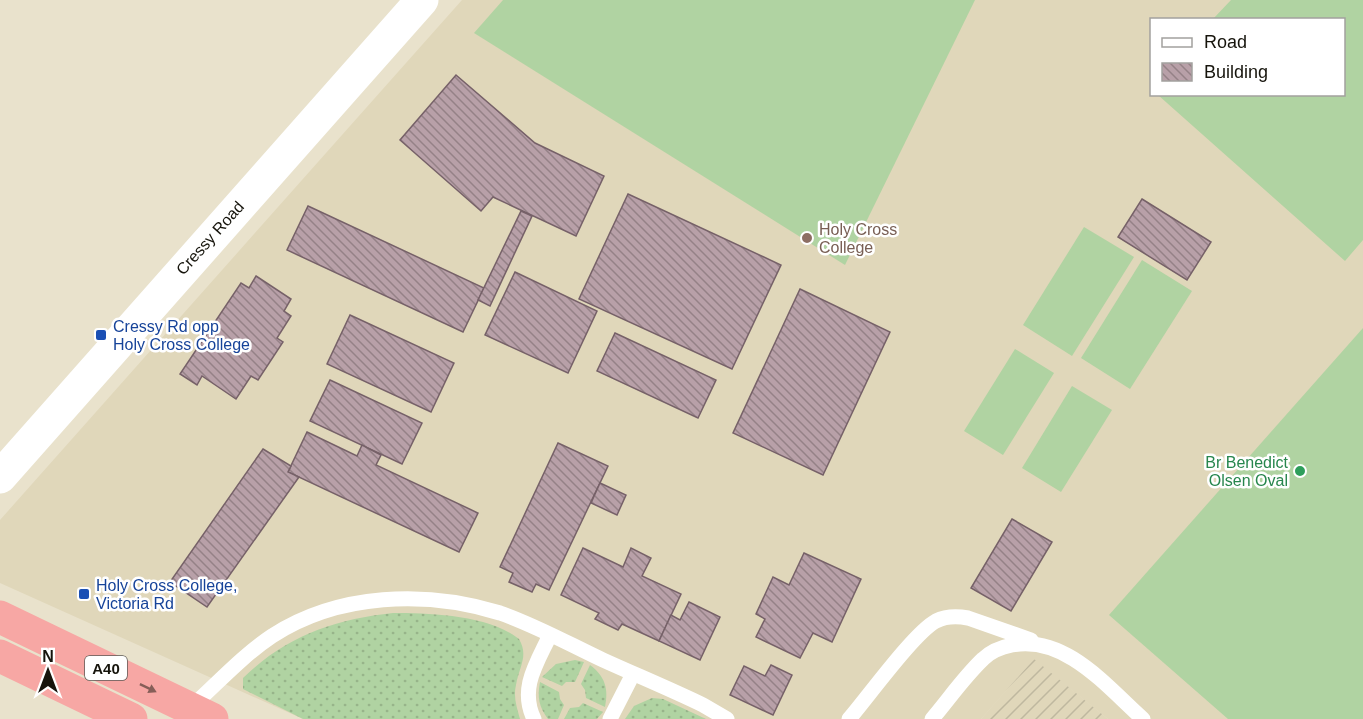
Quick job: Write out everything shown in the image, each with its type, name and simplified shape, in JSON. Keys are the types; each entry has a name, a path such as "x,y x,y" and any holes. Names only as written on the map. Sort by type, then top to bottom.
{"highway":[{"name":"A40","path":"0,617 201,714"},
{"name":"A40","path":"0,656 131,719"}],"street":[{"name":"Cressy Road","path":"0,477 422,0"}],"lane":[{"path":"201,714 252,651 272,636 316,614 340,606 392,599 446,602 500,614 703,705 727,719"},
{"path":"849,719 922,632 938,620 958,617 968,618 1050,647 1074,659 1143,719"},
{"path":"534,719 528,706 527,690 550,635"},
{"path":"932,719 984,657 996,650 1022,644 1050,647"},
{"path":"610,719 633,674"}],"shaded area":[{"name":"Holy Cross College","path":"462,0 1363,0 1363,719 1108,719 1034,660 981,719 303,719 0,583 0,520"},
{"path":"1034,659 1108,719 981,719"}],"green space":[{"path":"503,0 975,0 845,265 474,33"},
{"path":"1231,0 1363,0 1363,240 1345,261 1159,96 1345,96 1345,18 1214,18"},
{"path":"1084,227 1134,257 1072,356 1023,325"},
{"path":"1142,260 1192,291 1130,389 1081,358"},
{"name":"Br Benedict Olsen Oval","path":"1363,328 1363,719 1228,719 1109,615"},
{"path":"1015,349 1054,373 1003,455 964,431"},
{"path":"1072,386 1112,410 1061,492 1022,468"},
{"path":"393,613 441,615 476,620 506,631 519,639 523,656 515,694 520,719 303,719 243,689 243,678 259,663 294,641 331,625"},
{"path":"575,660 584,662 575,682 566,682 562,686 542,677 556,664"},
{"path":"590,665 605,683 605,707 586,698 581,684"},
{"path":"540,682 559,692 564,705 558,719 548,719 541,706"},
{"path":"652,698 663,699 706,719 625,719 634,706"},
{"path":"583,703 603,712 597,719 564,719 570,708 579,707"}],"building":[{"path":"456,75 535,143 604,176 576,236 493,197 481,211 400,140"},
{"path":"628,194 781,265 732,369 579,299"},
{"path":"1142,199 1211,242 1187,280 1118,237"},
{"path":"308,206 484,288 463,332 287,250"},
{"path":"521,211 532,216 490,306 478,300"},
{"path":"515,272 597,311 568,373 485,335"},
{"path":"256,276 291,299 284,311 291,316 277,338 283,342 258,380 251,376 236,399 202,376 197,385 180,374 241,283 249,288"},
{"path":"800,289 890,332 823,475 733,433"},
{"path":"350,315 454,363 431,412 327,364"},
{"path":"615,333 716,380 698,418 597,371"},
{"path":"330,380 422,423 402,464 310,421"},
{"path":"307,432 357,456 362,445 381,455 376,465 478,513 459,552 288,472"},
{"path":"558,443 608,466 549,590 536,584 532,592 509,582 513,573 500,567"},
{"path":"263,449 291,466 288,472 299,477 207,607 170,582"},
{"path":"600,483 626,495 617,515 591,503"},
{"path":"1012,519 1052,542 1011,611 971,588"},
{"path":"583,548 623,567 631,548 651,558 642,576 681,594 659,641 622,624 618,630 595,619 599,613 561,595"},
{"path":"804,553 861,579 832,642 813,633 800,658 756,637 765,619 756,614 773,577 789,585"},
{"path":"689,602 720,617 700,660 659,641 671,615 680,620"},
{"path":"771,665 792,675 773,715 730,695 744,666 765,676"}],"place":[{"name":"Holy Cross College","path":"807,238"},
{"name":"Cressy Rd opp Holy Cross College","path":"101,335"},
{"name":"Br Benedict Olsen Oval","path":"1300,471"},
{"name":"Holy Cross College, Victoria Rd","path":"84,594"}]}
